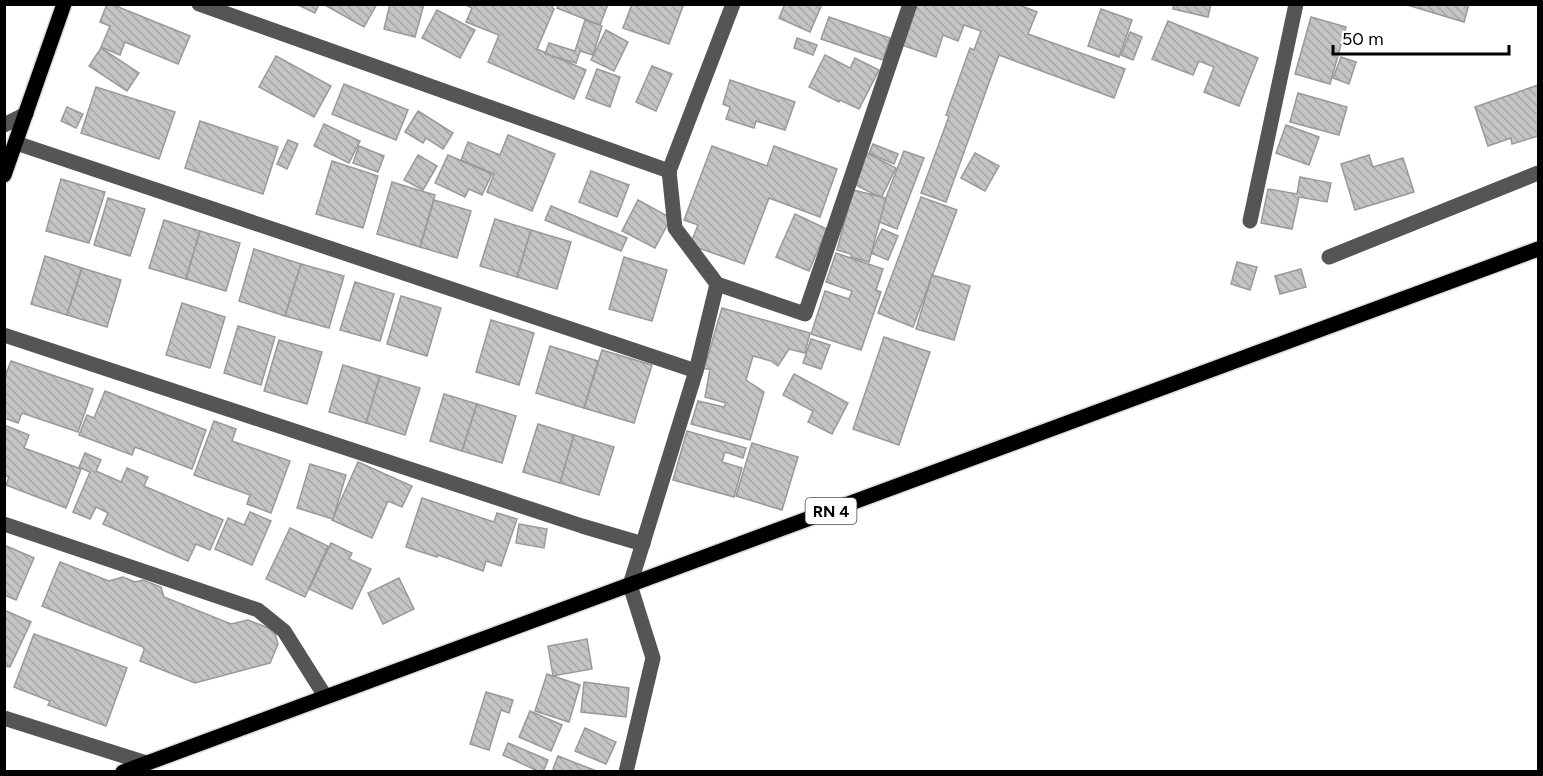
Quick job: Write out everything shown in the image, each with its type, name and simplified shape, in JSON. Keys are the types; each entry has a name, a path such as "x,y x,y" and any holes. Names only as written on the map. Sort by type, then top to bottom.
{"main road":[{"path":"4,175 64,4"},
{"name":"RN 4","path":"123,771 1539,249"}],"street":[{"path":"199,4 669,171"},
{"path":"733,4 669,171 675,228 717,284 805,314 910,4"},
{"path":"1250,221 1296,4"},
{"path":"4,125 26,114"},
{"path":"16,143 696,371"},
{"path":"1329,257 1539,173"},
{"path":"626,771 653,658 630,585 696,371 717,284"},
{"path":"4,335 582,526 643,544"},
{"path":"4,524 258,610 284,631 325,696"},
{"path":"4,718 146,763"}],"building":[{"path":"107,4 190,36 178,64 125,42 120,55 101,47 110,26 100,22"},
{"path":"296,4 319,4 315,13"},
{"path":"323,4 377,4 364,27"},
{"path":"390,4 424,4 415,37 384,29"},
{"path":"464,4 554,4 537,49 586,70 574,99 488,62 499,35 466,22 472,8"},
{"path":"559,4 608,4 600,25 557,8"},
{"path":"632,4 679,4 683,6 669,44 623,28"},
{"path":"785,4 822,4 810,32 779,18"},
{"path":"915,4 1017,4 1037,12 1028,34 1125,69 1114,98 999,55 946,202 921,193 949,116 946,115 970,48 974,50 981,31 964,25 958,41 943,35 936,57 902,45"},
{"path":"1174,4 1211,4 1208,17 1173,9"},
{"path":"1404,4 1469,4 1464,22"},
{"path":"1101,9 1132,20 1119,57 1088,46"},
{"path":"437,10 475,30 460,58 422,38"},
{"path":"829,17 890,38 883,60 821,39"},
{"path":"1311,17 1346,27 1330,84 1295,74"},
{"path":"585,20 602,26 593,55 580,51 576,63 545,54 549,43 575,51"},
{"path":"1168,21 1258,58 1239,106 1204,92 1214,67 1199,61 1193,75 1152,59"},
{"path":"606,30 628,42 614,71 591,60"},
{"path":"1130,32 1142,37 1133,60 1121,55"},
{"path":"797,38 817,45 813,55 794,48"},
{"path":"101,48 139,73 127,91 89,66"},
{"path":"825,55 850,68 855,58 879,70 859,109 809,87"},
{"path":"276,56 331,86 314,117 259,87"},
{"path":"1341,57 1356,62 1349,84 1333,78"},
{"path":"652,66 672,74 656,111 636,102"},
{"path":"597,69 620,77 610,107 586,98"},
{"path":"730,80 795,102 785,130 756,121 754,128 726,119 730,107 723,104"},
{"path":"344,84 408,110 396,140 332,114"},
{"path":"1538,85 1538,136 1512,144 1511,138 1488,146 1475,107"},
{"path":"96,87 175,112 159,159 81,133"},
{"path":"1298,93 1347,107 1339,135 1290,122"},
{"path":"67,107 83,114 76,128 61,121"},
{"path":"418,111 453,133 443,149 426,138 423,143 405,132"},
{"path":"200,121 278,147 263,194 185,168"},
{"path":"324,124 360,141 349,163 314,146"},
{"path":"1286,125 1319,137 1309,165 1276,153"},
{"path":"508,135 555,154 532,211 487,192 494,174 461,160 468,142 500,155"},
{"path":"288,140 298,144 287,169 277,164"},
{"path":"873,144 898,154 894,164 869,153"},
{"path":"359,146 384,156 378,172 353,163"},
{"path":"712,146 767,166 774,146 837,169 820,217 769,198 744,264 690,245 698,225 684,220"},
{"path":"904,151 924,158 897,229 877,221"},
{"path":"867,153 896,168 881,198 852,183"},
{"path":"975,153 999,166 985,191 961,178"},
{"path":"418,155 437,166 423,190 404,180"},
{"path":"448,155 492,174 482,195 469,189 465,197 435,183"},
{"path":"1369,155 1373,167 1403,158 1414,192 1355,210 1341,164"},
{"path":"332,161 378,176 363,228 316,214"},
{"path":"591,171 629,185 617,217 579,202"},
{"path":"1300,177 1331,183 1327,202 1299,197 1292,229 1261,223 1268,189 1297,194"},
{"path":"61,179 105,192 89,243 46,231"},
{"path":"392,182 435,195 420,247 377,234"},
{"path":"853,190 886,198 869,262 837,250"},
{"path":"921,197 957,210 913,327 878,313"},
{"path":"108,198 145,209 130,256 94,245"},
{"path":"434,200 471,211 457,258 420,247"},
{"path":"638,200 671,218 655,248 622,231"},
{"path":"551,206 627,238 621,251 545,220"},
{"path":"795,214 827,229 809,271 776,257"},
{"path":"495,219 531,230 517,277 480,266"},
{"path":"164,220 200,231 186,279 149,268"},
{"path":"882,229 898,236 888,260 871,253"},
{"path":"531,230 571,242 557,289 517,277"},
{"path":"200,231 240,243 226,291 186,279"},
{"path":"254,249 301,264 285,316 239,301"},
{"path":"836,253 883,269 876,290 881,292 861,350 811,334 825,291 849,299 852,291 826,282"},
{"path":"45,256 82,268 67,315 31,304"},
{"path":"624,257 667,270 652,321 609,309"},
{"path":"1237,262 1257,267 1250,290 1231,284"},
{"path":"301,264 344,276 329,328 285,316"},
{"path":"82,268 121,280 107,327 67,315"},
{"path":"1301,269 1306,287 1280,294 1275,276"},
{"path":"932,275 970,286 954,340 916,329"},
{"path":"355,282 394,294 380,341 340,330"},
{"path":"401,296 441,308 427,356 387,344"},
{"path":"182,303 225,317 210,368 166,355"},
{"path":"722,308 810,333 805,353 789,349 778,366 771,361 753,356 746,380 764,392 750,440 691,424 698,401 724,407 726,403 705,397 710,369 704,369"},
{"path":"491,320 534,333 519,385 476,372"},
{"path":"238,326 275,337 261,385 224,373"},
{"path":"884,337 930,352 899,445 853,429"},
{"path":"811,339 830,345 821,369 803,363"},
{"path":"279,340 322,352 307,404 264,391"},
{"path":"550,346 598,361 584,408 536,393"},
{"path":"602,350 652,365 634,423 584,408"},
{"path":"11,361 93,389 78,432 22,413 18,423 4,418 4,379"},
{"path":"343,365 380,376 366,423 329,412"},
{"path":"794,374 848,403 832,434 808,422 813,411 783,395"},
{"path":"380,376 420,388 405,435 366,423"},
{"path":"105,391 206,430 192,469 135,447 132,455 79,435 87,415 94,418"},
{"path":"444,394 477,404 462,451 430,441"},
{"path":"477,404 516,416 502,463 462,451"},
{"path":"214,421 236,429 232,441 290,461 271,513 247,504 250,495 194,475"},
{"path":"538,424 574,435 560,483 523,472"},
{"path":"4,425 29,435 24,448 81,469 66,508 6,485 9,477 4,476"},
{"path":"687,431 746,448 743,458 725,452 722,462 742,468 734,497 673,480"},
{"path":"574,435 614,447 599,495 560,483"},
{"path":"752,443 798,457 782,510 736,496"},
{"path":"85,453 101,460 96,471 121,482 127,468 148,477 144,486 223,520 210,550 196,544 188,561 103,524 108,513 96,507 90,519 73,512 90,472 79,467"},
{"path":"358,462 412,486 402,507 388,501 372,538 332,520"},
{"path":"310,464 346,475 333,519 297,508"},
{"path":"422,498 494,522 497,513 517,519 501,566 486,561 483,571 438,555 437,557 406,547"},
{"path":"250,512 271,521 252,565 215,549 228,518 244,525"},
{"path":"519,524 547,529 544,548 516,543"},
{"path":"290,528 328,546 305,597 266,579"},
{"path":"331,543 352,553 349,559 371,569 352,609 309,589"},
{"path":"4,545 34,558 16,600 4,595"},
{"path":"60,562 109,581 123,577 135,582 143,580 161,587 164,597 231,624 248,620 274,630 278,644 270,663 195,683 140,661 143,647 42,606"},
{"path":"399,578 414,609 383,624 368,593"},
{"path":"4,610 31,622 10,667 4,666"},
{"path":"34,634 127,668 106,726 48,705 50,701 14,687"},
{"path":"587,639 592,669 553,676 548,646"},
{"path":"547,674 580,685 569,722 535,711"},
{"path":"584,682 629,688 626,717 581,712"},
{"path":"486,692 513,700 509,713 501,710 489,750 470,744"},
{"path":"530,711 562,725 551,751 519,737"},
{"path":"585,728 616,742 606,764 575,751"},
{"path":"508,743 548,760 543,772 503,755"},
{"path":"558,756 599,772 559,772 553,769"}]}
